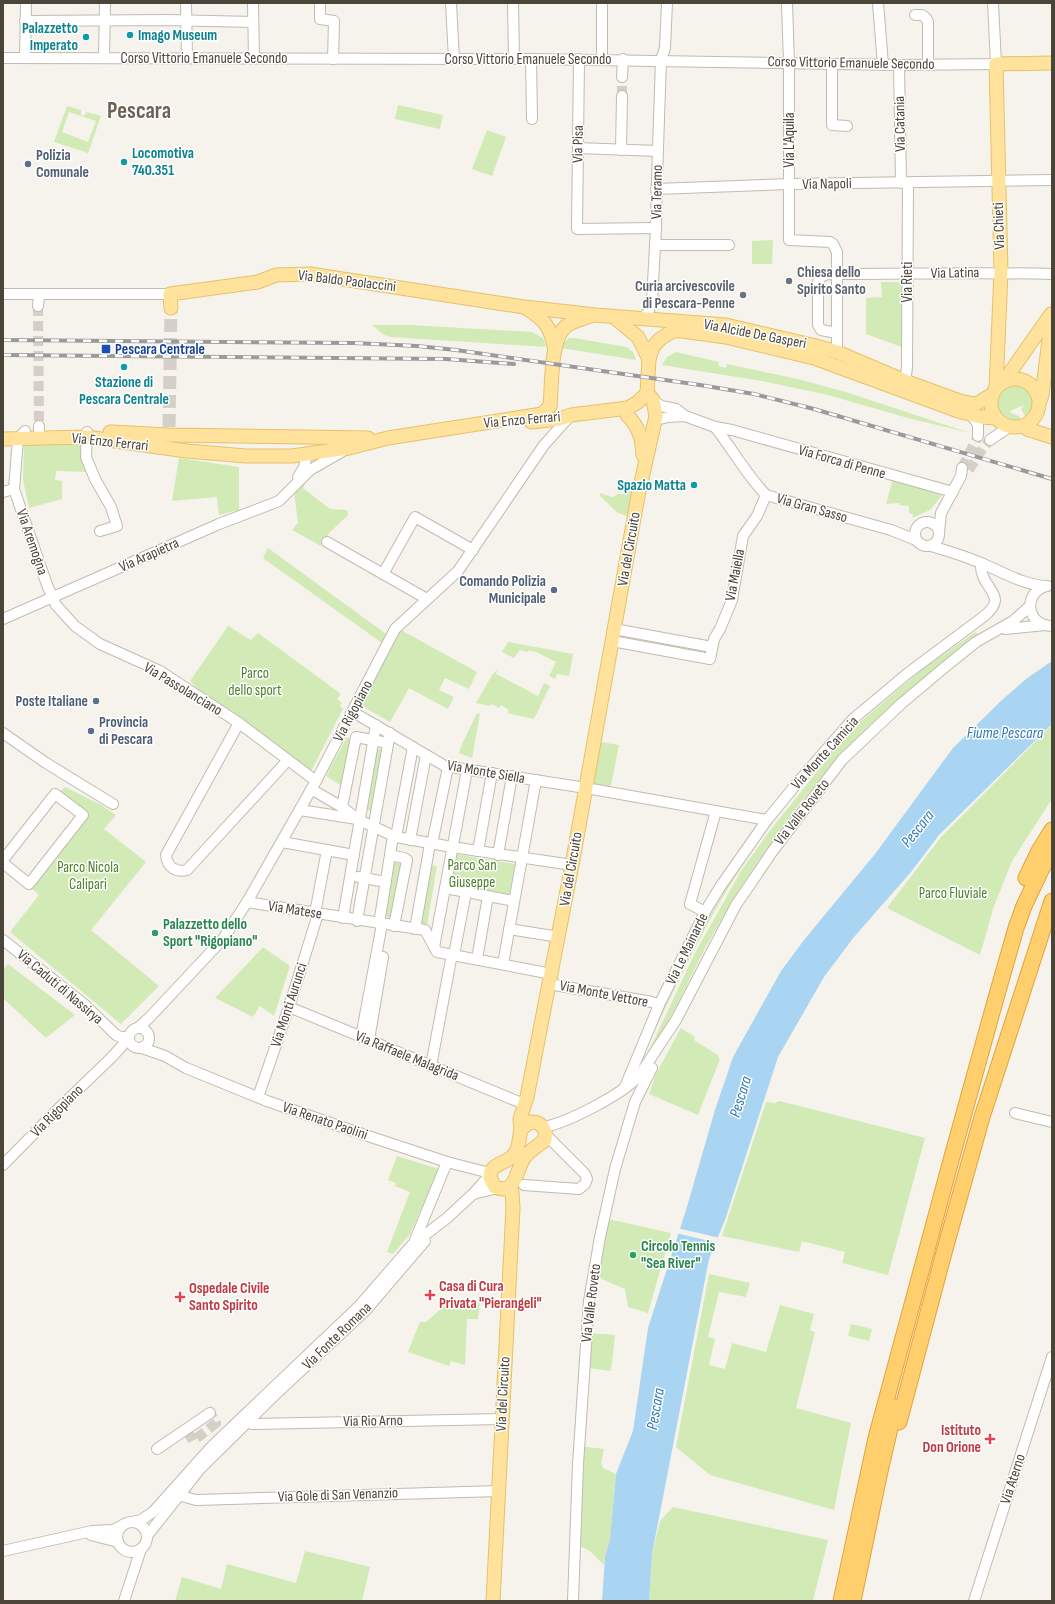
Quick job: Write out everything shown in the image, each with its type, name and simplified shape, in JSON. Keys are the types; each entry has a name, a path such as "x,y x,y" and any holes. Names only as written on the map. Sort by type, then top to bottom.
{"highway":[{"path":"857,1528 856,1500 889,1356 994,971 1024,882 1039,851 1052,830"},
{"path":"853,1601 877,1484 957,1154 1016,928 1032,889 1052,851"},
{"path":"842,1601 876,1438 957,1154 1024,934 1039,896 1052,869"},
{"path":"877,1484 885,1476 945,1249 982,1117 1052,901"}],"main road":[{"name":"Corso Vittorio Emanuele Secondo","path":"996,64 1052,63"},
{"name":"Via Chieti","path":"996,64 1001,272 998,388"},
{"name":"Via Baldo Paolaccini","path":"170,294 258,282 276,275 310,274 524,307 595,315"},
{"path":"170,294 171,308"},
{"name":"Via Baldo Paolaccini","path":"524,307 536,315 549,328 555,350"},
{"path":"1052,313 998,388 991,406 996,418 1004,425 1017,428 1024,426 1034,419 1042,395 1052,317"},
{"name":"Via Alcide De Gasperi","path":"550,406 555,350 558,338 565,328 573,322 595,315 726,325 816,346 836,352 905,381 971,404 978,403 998,388"},
{"path":"614,316 638,337 649,358 650,397 636,404 628,411 643,422 656,420"},
{"name":"Via Alcide De Gasperi","path":"649,358 655,344 662,336 673,332 726,338 829,362 971,415 996,418"},
{"path":"998,388 1016,379 1027,382 1036,390 1042,421 1052,431"},
{"name":"Via del Circuito","path":"501,1164 512,1157 515,1153 521,1129 520,1119 526,1100 559,938 644,468 656,420 656,412 650,397"},
{"name":"Via Enzo Ferrari","path":"87,434 176,450 246,456 307,455 349,448 388,438 542,414 550,406 571,415"},
{"name":"Via Enzo Ferrari","path":"473,425 535,422 559,419 571,415 606,411 628,411"},
{"name":"Via del Circuito","path":"628,411 640,432 644,468"},
{"path":"1024,426 1052,437"},
{"name":"Via Enzo Ferrari","path":"3,430 22,435"},
{"name":"Via Enzo Ferrari","path":"3,439 39,432 87,434 169,431 323,439 388,438"},
{"name":"Via Enzo Ferrari","path":"169,431 172,445 176,450"},
{"path":"303,438 308,443 307,455"},
{"path":"323,439 317,440 315,445 317,450 323,452"},
{"path":"526,1100 544,1132"},
{"path":"521,1129 530,1122 544,1132"},
{"path":"512,1185 523,1159 544,1132"},
{"path":"501,1164 509,1165 515,1175 512,1185 492,1183 490,1174 493,1168 501,1164"},
{"name":"Via del Circuito","path":"493,1601 513,1208 512,1185"}],"street":[{"path":"25,58 26,3"},
{"path":"104,58 105,3"},
{"path":"186,3 186,58"},
{"path":"253,3 254,58"},
{"path":"320,3 320,19 334,21 333,59"},
{"path":"451,3 454,59"},
{"path":"513,3 514,59"},
{"path":"602,3 602,59"},
{"name":"Via Teramo","path":"640,319 644,317 651,309 656,228 661,60 665,48 667,3"},
{"name":"Via L'Aquila","path":"787,3 789,240 824,240 833,244 837,252 837,274"},
{"path":"878,3 883,65"},
{"path":"993,3 996,64"},
{"path":"915,15 922,15 928,22 928,65"},
{"path":"25,21 186,20 253,22"},
{"name":"Corso Vittorio Emanuele Secondo","path":"3,58 531,58 883,65 996,64"},
{"path":"531,58 532,120"},
{"name":"Via Pisa","path":"579,59 577,229 656,228"},
{"path":"622,77 623,59"},
{"path":"832,64 832,125 847,126"},
{"name":"Via Catania","path":"899,65 905,183"},
{"path":"621,150 622,96"},
{"path":"578,148 658,151"},
{"name":"Via Napoli","path":"656,188 789,184 1052,180"},
{"name":"Via Rieti","path":"905,183 908,274 907,368 905,381"},
{"path":"655,246 729,245"},
{"name":"Via Latina","path":"818,325 818,282 820,277 824,274 1001,272 1052,274"},
{"path":"836,352 837,274"},
{"path":"3,294 170,294"},
{"path":"38,306 39,294"},
{"path":"818,325 821,330 832,332 837,330"},
{"path":"816,346 818,325"},
{"name":"Via Forca di Penne","path":"650,397 661,406 676,409 685,416 715,427 732,430 953,492"},
{"name":"Via Rigopiano","path":"145,1033 149,1018 223,939 247,902 314,785 395,629 458,571 544,445 571,415"},
{"path":"971,415 978,424 978,436"},
{"name":"Via Forca di Penne","path":"656,420 668,417 685,416"},
{"name":"Via Gran Sasso","path":"715,427 752,480 766,495 891,530 916,540"},
{"path":"990,440 1009,427"},
{"path":"726,442 726,434 732,430"},
{"path":"87,434 86,457 95,479 110,507 117,526 100,531"},
{"name":"Via Aremogna","path":"22,435 14,488 52,597"},
{"name":"Via Arapietra","path":"3,619 219,524 279,501 310,470 349,448"},
{"name":"Via Arapietra","path":"292,487 304,467 307,455"},
{"path":"941,513 918,525 916,528 914,536 916,540 924,547 936,540 941,513 964,471"},
{"path":"3,492 14,488"},
{"name":"Via Maiella","path":"613,635 710,659 712,647 732,600 743,536 757,516 766,495"},
{"path":"383,574 415,517 473,550"},
{"path":"926,522 935,524 936,540"},
{"path":"936,540 958,554 1018,579 1034,584 1050,586"},
{"path":"327,542 427,599"},
{"name":"Via Monte Camicia","path":"768,820 798,782 853,719 908,673 992,611 996,605 996,598 981,574 981,563"},
{"path":"1018,579 1029,591 1030,603 1034,618 1049,626"},
{"name":"Via Valle Roveto","path":"628,1086 646,1069 676,1020 736,905 772,852 842,760 901,704 939,671 976,642 1013,622 1030,603 1034,594 1038,590 1050,586"},
{"name":"Via Passolanciano","path":"52,597 56,605 75,626 100,644 160,672 239,724 288,760 314,785 359,820 395,837 452,848 572,865"},
{"name":"Via Valle Roveto","path":"996,631 1049,626"},
{"path":"613,635 712,647"},
{"name":"Via Monte Siella","path":"353,712 376,725 389,738 413,747 448,767 586,788"},
{"path":"239,724 166,855 166,859 172,868 179,872 187,870 288,760"},
{"path":"359,820 376,725"},
{"path":"3,733 46,763 113,804"},
{"path":"342,807 356,737 373,740 389,738 357,921"},
{"path":"365,1038 390,855 413,747"},
{"path":"410,840 426,755"},
{"path":"415,929 431,844 448,767"},
{"path":"467,770 434,947 437,952 503,964 550,979"},
{"path":"478,851 492,773"},
{"path":"498,855 512,776"},
{"path":"503,964 536,780"},
{"path":"586,788 768,820"},
{"path":"3,860 54,794 83,815 29,884 3,863"},
{"name":"Via Passolanciano","path":"300,810 359,820"},
{"path":"705,912 690,904 716,811"},
{"name":"Via Matese","path":"343,918 359,820"},
{"name":"Via Le Mainarde","path":"628,1086 660,1005 705,912 724,882 768,820"},
{"path":"282,842 354,855"},
{"name":"Via Monti Aurunci","path":"258,1097 289,1007 316,913 326,850"},
{"path":"390,855 407,860 394,926"},
{"path":"350,876 386,882"},
{"path":"445,888 514,901"},
{"path":"430,1066 466,892"},
{"path":"477,959 488,896"},
{"name":"Via Matese","path":"247,902 357,921 425,930 434,947"},
{"path":"509,929 559,938"},
{"name":"Via Caduti di Nassirya","path":"3,940 129,1039 115,1053"},
{"name":"Via Monte Vettore","path":"550,979 660,1005"},
{"name":"Via Raffaele Malagrida","path":"289,1007 430,1066 526,1100"},
{"name":"Via Valle Roveto","path":"573,1601 578,1464 589,1301 615,1169 628,1122 635,1102 674,1029 676,1020"},
{"path":"132,1031 145,1033 147,1044 129,1039 132,1031"},
{"name":"Via Renato Paolini","path":"145,1033 164,1056"},
{"name":"Via Rigopiano","path":"3,1166 129,1039"},
{"name":"Via Renato Paolini","path":"129,1039 186,1068 258,1097 371,1137 447,1162 490,1174"},
{"path":"544,1132 558,1123 612,1098 628,1086"},
{"path":"1015,1113 1052,1122"},
{"name":"Via Fonte Romana","path":"473,1194 512,1185 578,1189 585,1184 587,1179 585,1174 544,1132"},
{"name":"Via Fonte Romana","path":"3,1551 92,1531 113,1530 141,1520 153,1512 197,1462 231,1432 360,1305 412,1245 420,1233 447,1162"},
{"name":"Via Fonte Romana","path":"412,1245 473,1194 490,1174"},
{"name":"Via Fonte Romana","path":"147,1536 178,1495 231,1432 250,1419 366,1310 433,1229"},
{"name":"Via Aterno","path":"974,1601 1052,1357"},
{"path":"158,1449 187,1431 210,1413"},
{"name":"Via Rio Arno","path":"250,1419 249,1422 253,1424 502,1419"},
{"name":"Via Gole di San Venanzio","path":"178,1495 196,1500 499,1491"},
{"path":"118,1542 118,1533 128,1524 142,1526 147,1536 146,1542 141,1549 124,1601"},
{"path":"83,1534 118,1542 125,1550 132,1563 131,1580"},
{"path":"125,1550 131,1552 141,1549"}],"green space":[{"path":"398,105 443,115 440,129 395,119"},
{"path":"67,106 81,110 81,115 84,116 87,112 101,116 88,153 54,142","holes":["69,112 96,121 88,142 62,132"]},
{"path":"487,130 506,137 492,176 472,169"},
{"path":"773,240 772,264 752,264 752,241"},
{"path":"881,282 901,282 902,347 866,334 866,298 882,297"},
{"path":"372,325 410,325 532,332 543,338 546,347 391,337 384,335"},
{"path":"569,338 627,347 633,352 636,360 561,348 562,344"},
{"path":"676,352 719,362 718,366 726,368 727,364 798,379 849,393 970,433 908,418 828,395 762,381 662,365 667,357"},
{"path":"1011,385 1025,388 1033,396 1034,407 1026,418 1021,409 1024,405 1010,411 1011,413 1019,416 1021,420 1014,421 1006,418 999,409 998,400 1002,391"},
{"path":"83,442 89,472 56,471 55,480 62,481 62,499 29,508 23,480 24,444"},
{"path":"179,458 239,467 239,510 219,515 217,497 172,501"},
{"path":"893,479 931,490 942,495 930,510 912,518 913,514 909,513 909,506 899,505 899,503 886,504"},
{"path":"631,482 635,485 627,516 618,513 600,496 600,493 612,497 618,494 627,493 628,485"},
{"path":"302,484 305,484 303,488 330,509 347,510 348,515 329,533 321,546 292,530 298,523 294,491"},
{"path":"268,548 386,634 382,643 263,558"},
{"name":"Parco dello sport","path":"228,626 251,640 258,633 341,694 337,699 342,703 340,706 343,709 311,771 197,691 195,686 190,681"},
{"path":"401,630 477,672 469,689 445,678 439,690 454,697 448,709 409,688 390,722 360,705"},
{"path":"975,632 978,634 899,699 862,733 801,802 733,899 704,950 675,1009 637,1076 695,953 741,871 769,832 831,754 859,723 924,668"},
{"path":"508,642 573,654 569,676 557,674 555,679 549,676 556,662 534,651 529,650 528,652 520,650 514,658 502,652"},
{"path":"498,669 496,674 538,696 544,683 550,686 534,719 507,713 509,710 501,705 499,708 492,704 490,706 476,703 492,675"},
{"path":"477,713 480,714 472,758 459,753"},
{"path":"857,722 780,813 739,871 701,937 645,1051 657,1021 683,966 685,966 696,944 695,941 740,865 779,812 854,723"},
{"name":"Parco Fluviale","path":"1052,725 1052,799 1012,861 994,906 980,955 887,908 941,837"},
{"path":"347,737 352,741 342,786 326,776"},
{"path":"600,742 619,745 610,790 591,786"},
{"path":"376,748 385,750 375,811 365,810"},
{"name":"Parco Nicola Calipari","path":"65,787 101,805 116,815 104,829 146,862 91,930 159,986 121,1024 10,932 39,895 32,889 89,815 60,792"},
{"name":"Parco San Giuseppe","path":"455,854 515,864 509,897 449,886"},
{"path":"393,862 404,864 394,918 383,916"},
{"path":"427,865 437,866 426,931 417,922"},
{"path":"263,947 290,966 274,1016 260,1006 253,1017 215,998"},
{"path":"8,964 75,1015 46,1038 3,998 3,969"},
{"path":"681,1028 695,1037 694,1040 719,1056 718,1058 720,1059 698,1115 649,1094 656,1074"},
{"path":"780,1101 925,1138 888,1275 842,1263 845,1252 802,1241 799,1252 722,1236 766,1102 775,1103"},
{"path":"397,1156 439,1169 410,1234 393,1254 387,1252 410,1192 395,1186 396,1183 388,1180"},
{"name":"Circolo Tennis \"Sea River\"","path":"608,1219 671,1233 648,1313 628,1307 625,1289 597,1277"},
{"path":"709,1274 750,1283 746,1297 719,1292 708,1337 715,1339 709,1365 725,1369 732,1343 766,1352 780,1305 814,1314 810,1330 815,1332 796,1408 851,1423 834,1510 710,1475 676,1447"},
{"path":"480,1301 478,1319 467,1319 465,1365 451,1361 449,1366 408,1352 420,1322 426,1322 448,1303 455,1309"},
{"path":"851,1324 872,1329 869,1341 848,1336"},
{"path":"590,1333 615,1335 611,1371 587,1368"},
{"path":"580,1446 604,1449 601,1463 603,1468 616,1474 610,1539 604,1565 590,1551 576,1544"},
{"path":"673,1507 828,1540 813,1601 649,1601 652,1554 660,1521"},
{"path":"305,1551 370,1567 362,1601 175,1601 182,1577 221,1589 227,1564 296,1583"}],"water":[{"name":"Fiume Pescara","path":"1052,661 1052,724 939,835 911,872 854,937 824,977 778,1057 725,1220 709,1259 652,1554 649,1601 602,1601 605,1557 610,1539 616,1474 633,1431 648,1328 686,1210 715,1110 733,1057 781,971 804,940 875,854 953,748 1002,700 1026,679"}],"pier":[{"path":"677,1228 720,1238 718,1243 676,1233"}],"tunnel":[{"path":"622,77 622,96"},
{"path":"38,306 39,426"},
{"path":"169,427 171,308"},
{"path":"962,468 978,436"},
{"path":"969,470 990,440"},
{"path":"188,1432 193,1441 216,1423 210,1413"}],"railway":[{"path":"3,340 354,343 417,346 456,350 754,394 814,409 1052,479"},
{"path":"3,355 446,359 514,364"}],"place":[{"name":"Imago Museum","path":"130,35"},
{"name":"Palazzetto Imperato","path":"86,37"},
{"name":"Locomotiva 740.351","path":"124,162"},
{"name":"Polizia Comunale","path":"28,164"},
{"name":"Chiesa dello Spirito Santo","path":"789,281"},
{"name":"Curia arcivescovile di Pescara-Penne","path":"743,295"},
{"name":"Pescara Centrale","path":"106,349"},
{"name":"Stazione di Pescara Centrale","path":"124,367"},
{"name":"Spazio Matta","path":"694,485"},
{"name":"Comando Polizia Municipale","path":"554,590"},
{"name":"Poste Italiane","path":"96,701"},
{"name":"Provincia di Pescara","path":"91,731"},
{"name":"Palazzetto dello Sport \"Rigopiano\"","path":"155,933"},
{"name":"Circolo Tennis \"Sea River\"","path":"633,1255"},
{"name":"Casa di Cura Privata \"Pierangeli\"","path":"430,1295"},
{"name":"Ospedale Civile Santo Spirito","path":"180,1297"},
{"name":"Istituto Don Orione","path":"990,1439"}],"district":[{"name":"Pescara","path":"139,111"}]}
